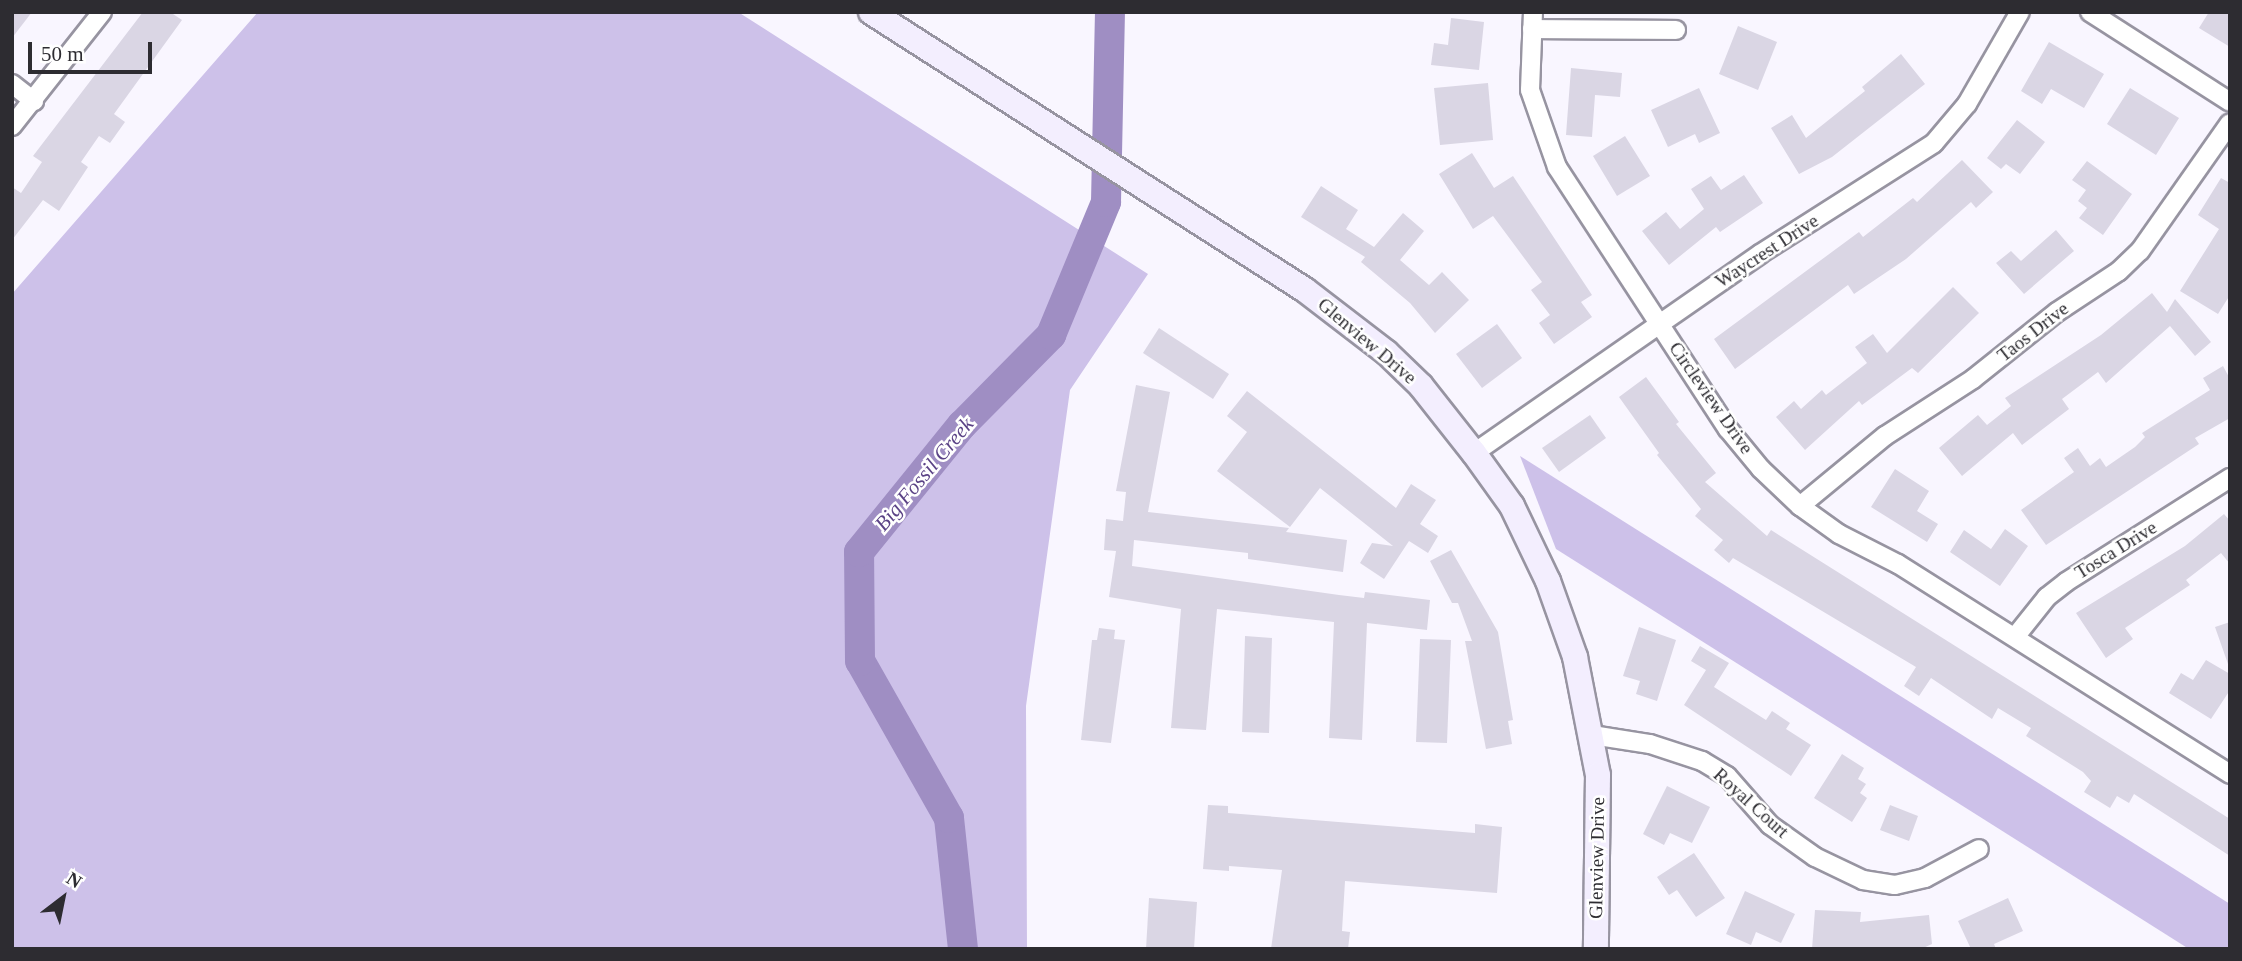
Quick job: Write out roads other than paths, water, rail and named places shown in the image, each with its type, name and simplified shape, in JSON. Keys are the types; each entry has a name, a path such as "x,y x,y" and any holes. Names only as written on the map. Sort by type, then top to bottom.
{"main road":[{"name":"Glenview Drive","path":"871,12 1305,290 1387,353 1421,386 1474,453 1512,506 1548,581 1575,657 1598,775 1596,949"}],"street":[{"path":"12,125 34,101 102,12"},
{"name":"Waycrest Drive","path":"1474,453 1660,324 1934,142 1967,104 2020,12"},
{"path":"2090,12 2230,102"},
{"path":"1532,21 1676,30"},
{"name":"Circleview Drive","path":"1532,21 1530,90 1543,134 1557,167 1728,429 1800,506 2015,637 2230,774"},
{"path":"12,84 34,101"},
{"name":"Taos Drive","path":"1800,506 1885,436 1973,379 2057,312 2119,271 2140,251 2230,123"},
{"name":"Tosca Drive","path":"2015,637 2047,597 2066,582 2230,478"},
{"name":"Royal Court","path":"1592,734 1663,747 1702,761 1727,776 1770,825 1815,857 1863,880 1895,885 1925,878 1979,849"}],"waterway":[{"name":"Big Fossil Creek","path":"963,949 949,818 860,661 859,552 962,425 1051,335 1106,202 1110,12"}]}
